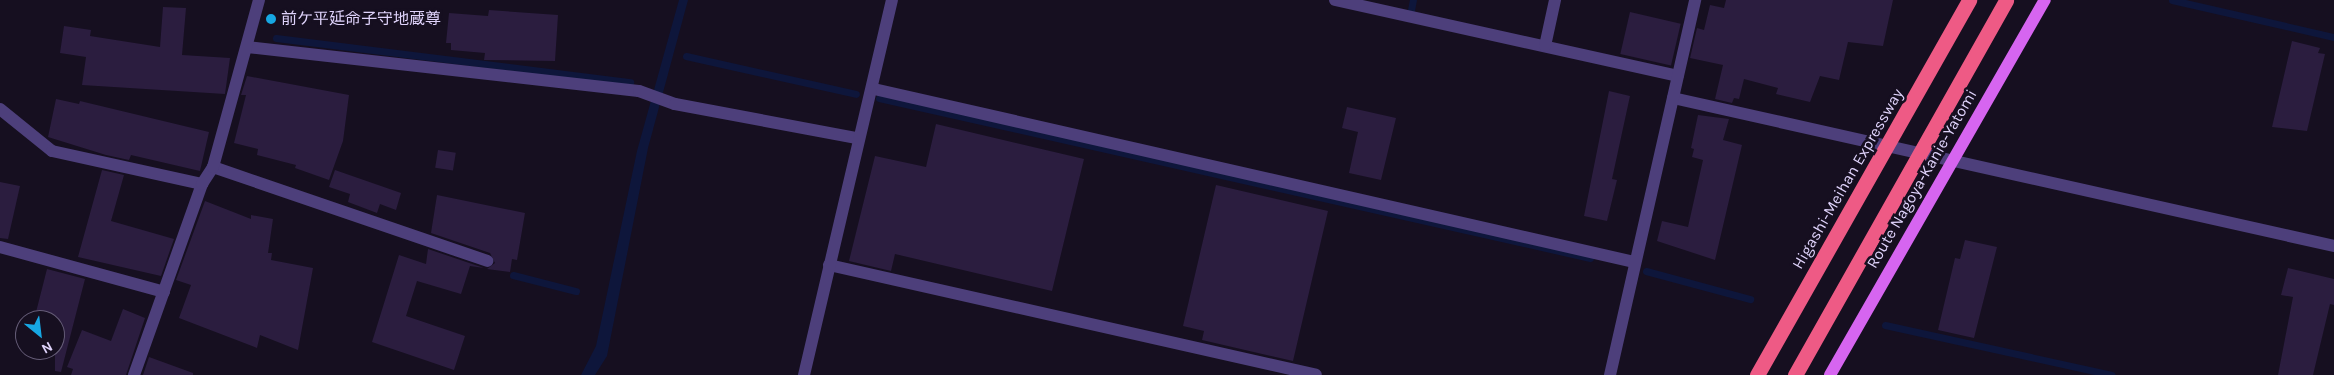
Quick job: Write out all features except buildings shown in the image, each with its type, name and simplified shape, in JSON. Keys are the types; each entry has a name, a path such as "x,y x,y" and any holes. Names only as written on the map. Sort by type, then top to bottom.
{"highway":[{"name":"Higashi-Meihan Expressway","path":"1757,375 1969,0"},
{"path":"1795,375 2006,0"}],"main road":[{"name":"Route Nagoya-Kanie-Yatomi","path":"1830,375 1949,162 2044,0"}],"street":[{"path":"134,375 202,184 213,167 259,0"},
{"path":"804,375 857,138 874,89 892,0"},
{"path":"1335,0 1678,76"},
{"path":"1545,46 1555,0"},
{"path":"1610,375 1694,0"},
{"path":"247,47 646,93 665,100 857,138"},
{"path":"874,89 1634,262"},
{"path":"1673,98 1949,162 2334,246"},
{"path":"0,109 52,150 202,184"},
{"path":"213,167 487,261"},
{"path":"0,247 164,292"},
{"path":"829,265 1316,375"}],"water":[{"path":"679,0 688,0 648,148 607,356 595,375 581,375 596,346 637,151"}],"waterway":[{"path":"1411,10 1413,0"},
{"path":"2172,0 2334,37"},
{"path":"276,38 630,82"},
{"path":"686,56 856,94"},
{"path":"879,98 1590,258"},
{"path":"1646,271 1750,299"},
{"path":"513,275 576,291"},
{"path":"1885,325 2112,375"}],"place":[{"name":"前ケ平延命子守地蔵尊","path":"271,19"}]}
